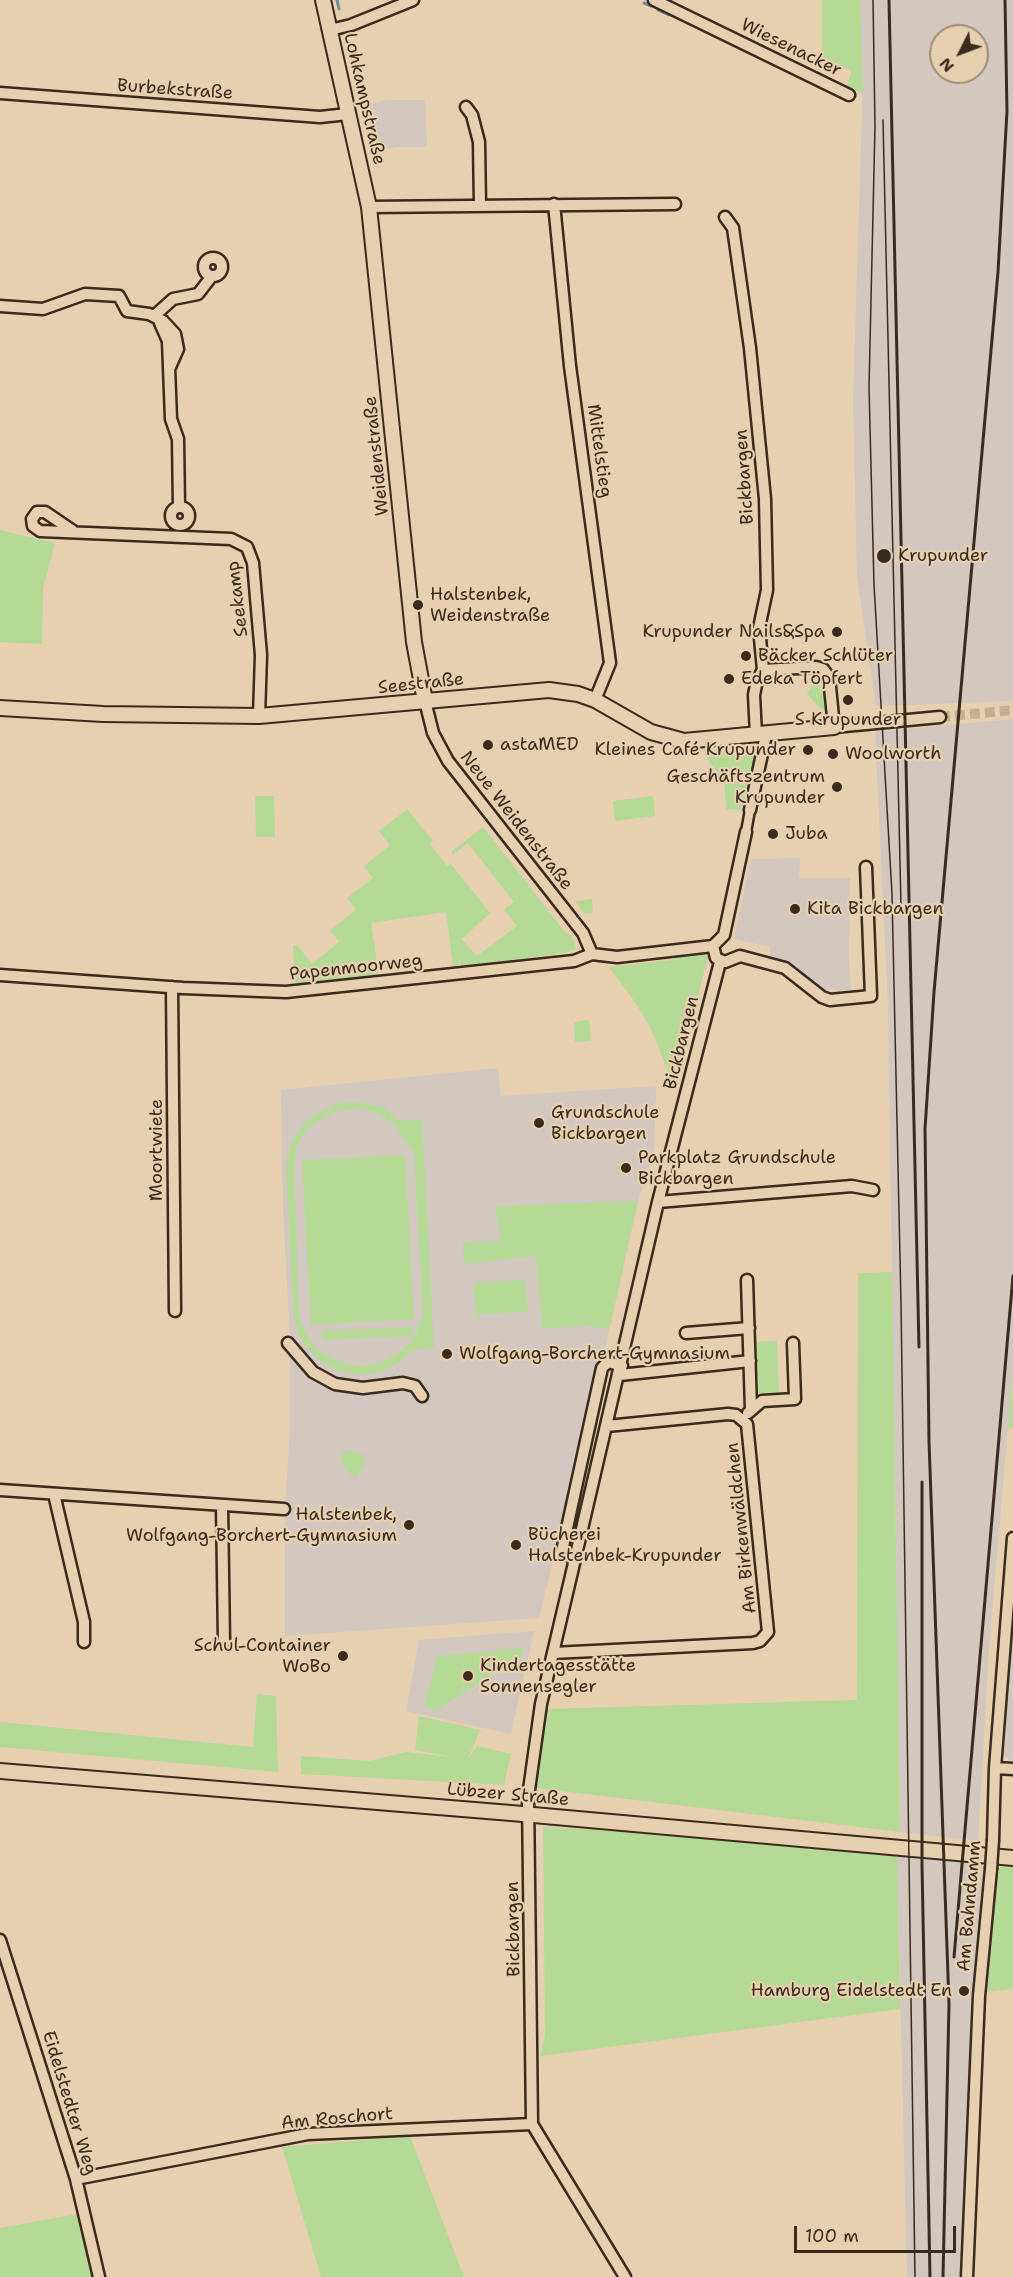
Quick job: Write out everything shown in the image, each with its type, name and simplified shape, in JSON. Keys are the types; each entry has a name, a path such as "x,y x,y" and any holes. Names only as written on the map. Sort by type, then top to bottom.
{"street":[{"name":"Lohkampstraße","path":"323,0 369,207"},
{"path":"330,30 351,25 414,0"},
{"name":"Wiesenacker","path":"654,0 849,95"},
{"name":"Burbekstraße","path":"0,93 320,117 348,114"},
{"path":"466,107 472,115 478,142 480,206"},
{"name":"Mittelstieg","path":"557,204 570,366 610,663 595,700"},
{"path":"369,207 675,204"},
{"name":"Weidenstraße","path":"369,207 414,642 425,701"},
{"name":"Bickbargen","path":"713,946 723,935 750,810 761,735 754,695 757,680 763,670 759,628 767,590 765,499 750,348 733,228 725,217"},
{"path":"154,316 172,298 198,294 212,276"},
{"path":"0,306 43,309 85,294 119,296 127,311 154,316 170,327 178,340 177,356 170,367 171,419 178,439 179,507 174,509 171,517 179,531"},
{"name":"Seekamp","path":"73,531 179,531 239,541 251,555 261,655 260,716"},
{"path":"763,670 816,666 823,669 829,677 834,727"},
{"name":"Seestraße","path":"0,708 103,714 260,716 540,690 578,694 595,700 651,732 684,741 940,717"},
{"name":"Neue Weidenstraße","path":"425,701 433,733 448,761 583,933 592,954"},
{"path":"713,946 713,952 720,962 730,961 740,956 785,968 822,997 830,1000 871,996 866,867"},
{"name":"Papenmoorweg","path":"0,975 286,992 574,961 592,954 617,957 713,946"},
{"name":"Bickbargen","path":"532,2124 528,1815 541,1704 621,1370 658,1202 720,962"},
{"name":"Moortwiete","path":"172,987 175,1311"},
{"path":"658,1202 852,1186 873,1190"},
{"path":"747,1280 751,1410"},
{"path":"686,1333 749,1328"},
{"path":"288,1343 313,1372 335,1384 363,1388 403,1383 415,1386 422,1396"},
{"name":"Am Birkenwäldchen","path":"742,1419 762,1401 795,1398 793,1343"},
{"path":"575,1559 562,1551 602,1368 608,1362 621,1370 750,1361"},
{"name":"Am Birkenwäldchen","path":"553,1653 753,1643 765,1638 769,1625 749,1431 742,1419 728,1414 607,1426"},
{"path":"0,1490 284,1509"},
{"path":"54,1494 84,1622 84,1642"},
{"path":"222,1505 224,1642"},
{"name":"Am Bahndamm","path":"967,2277 980,1996 991,1869 995,1767 1013,1538"},
{"path":"995,1767 1013,1769"},
{"name":"Lübzer Straße","path":"0,1772 528,1815 1013,1858"},
{"name":"Eidelstedter Weg","path":"0,1940 75,2179 99,2277"},
{"path":"532,2124 625,2277"},
{"name":"Am Roschort","path":"75,2179 308,2134 532,2124"}],"shaded area":[{"path":"860,0 1013,0 1013,701 876,706 857,577 853,399 862,112"},
{"path":"389,100 425,100 427,147 397,147 371,152 362,105"},
{"path":"1013,719 1013,1370 989,1648 978,1841 900,1832 888,1005 875,732"},
{"name":"Kita Bickbargen","path":"800,858 799,878 850,878 851,990 824,990 794,965 770,957 770,947 734,939 751,859"},
{"name":"Wolfgang-Borchert-Gymnasium","path":"498,1068 501,1096 656,1086 654,1151 638,1201 601,1368 539,1618 285,1636 285,1509 290,1431 290,1340 283,1210 281,1090"},
{"name":"Kindertagesstätte Sonnensegler","path":"534,1631 511,1734 406,1711 419,1640"},
{"path":"1013,1634 1013,1762 1002,1754"},
{"path":"897,1857 983,1863 972,2016 961,2277 907,2277"}],"green space":[{"path":"822,0 860,0 863,94 846,86 852,71 836,63 832,71 822,71"},
{"path":"0,530 55,543 43,588 42,644 0,642"},
{"path":"818,675 825,686 827,709 821,709 807,694"},
{"path":"756,748 758,751 741,810 726,809 725,785 702,750"},
{"path":"255,796 274,796 275,837 256,837"},
{"path":"653,796 655,816 615,821 613,801"},
{"path":"407,809 433,841 430,844 447,866 451,864 490,913 462,939 477,956 517,926 504,910 514,902 468,843 453,855 451,852 483,827 566,933 572,935 576,949 565,953 461,966 459,957 459,965 453,966 446,912 371,923 379,976 295,984 293,946 297,945 312,964 339,942 330,930 356,910 347,898 373,878 364,866 390,845 379,831"},
{"path":"592,899 593,913 585,914 575,901"},
{"path":"700,952 708,957 678,1074 669,1073 650,1027 609,967 672,960 678,955"},
{"path":"589,1020 591,1041 575,1042 574,1022"},
{"path":"360,1102 382,1107 400,1121 422,1120 434,1348 413,1350 395,1365 377,1373 356,1374 336,1370 315,1357 300,1338 294,1318 286,1166 291,1143 302,1126 319,1112 339,1103","holes":["359,1108 377,1113 394,1124 414,1153 423,1314 416,1335 403,1350 384,1361 367,1366 347,1365 315,1347 305,1332 299,1315 294,1168 296,1147 306,1130 322,1118 340,1110"]},
{"path":"405,1155 414,1319 311,1325 302,1160"},
{"path":"638,1201 609,1330 589,1325 542,1329 536,1256 464,1264 463,1243 501,1241 495,1206"},
{"path":"892,1272 900,1832 536,1788 547,1709 857,1700 858,1273"},
{"path":"525,1280 528,1311 476,1315 474,1283"},
{"path":"412,1327 412,1336 322,1340 322,1331"},
{"path":"777,1341 779,1395 756,1396 754,1342"},
{"path":"1013,1370 1013,1428 1008,1427"},
{"path":"347,1450 364,1455 365,1464 356,1478 350,1475 341,1460 342,1454"},
{"path":"523,1648 523,1654 437,1710 424,1707 437,1656"},
{"path":"257,1694 276,1696 278,1772 0,1747 0,1722 253,1747"},
{"path":"419,1716 480,1730 468,1759 477,1746 511,1754 504,1785 301,1774 301,1756 369,1761 406,1752 453,1757 415,1750"},
{"path":"543,1827 692,1835 897,1857 900,2009 540,2056 545,2036"},
{"path":"999,1866 1013,1868 1013,1989 986,1992"},
{"path":"410,2136 464,2277 321,2277 282,2147"},
{"path":"78,2214 92,2277 0,2277 0,2228"}],"waterway":[{"path":"337,0 339,9"},
{"path":"644,3 651,6"},
{"path":"658,10 669,15"}],"tunnel":[{"path":"940,717 1013,710"}],"tram line":[{"path":"873,0 875,126 869,387 874,585 892,894 901,1303 915,2277"},
{"path":"883,120 901,906"}],"railway":[{"path":"889,0 919,1347"},
{"path":"943,2277 949,2004 929,1441 925,1129 934,992 998,272 1007,111 1005,0"},
{"path":"954,1957 1013,1276"},
{"path":"922,1482 922,1865 930,2277"}],"place":[{"name":"Krupunder","path":"884,556"},
{"name":"Halstenbek, Weidenstraße","path":"418,605"},
{"name":"Krupunder Nails&Spa","path":"837,632"},
{"name":"Bäcker Schlüter","path":"746,656"},
{"name":"Edeka Töpfert","path":"729,679"},
{"name":"S Krupunder","path":"848,700"},
{"name":"astaMED","path":"488,745"},
{"name":"Kleines Café Krupunder","path":"808,750"},
{"name":"Woolworth","path":"833,754"},
{"name":"Geschäftszentrum Krupunder","path":"837,787"},
{"name":"Juba","path":"773,834"},
{"name":"Kita Bickbargen","path":"795,909"},
{"name":"Grundschule Bickbargen","path":"539,1123"},
{"name":"Parkplatz Grundschule Bickbargen","path":"626,1168"},
{"name":"Wolfgang-Borchert-Gymnasium","path":"447,1354"},
{"name":"Halstenbek, Wolfgang-Borchert-Gymnasium","path":"409,1525"},
{"name":"Bücherei Halstenbek-Krupunder","path":"516,1545"},
{"name":"Schul-Container WoBo","path":"343,1656"},
{"name":"Kindertagesstätte Sonnensegler","path":"468,1676"},
{"name":"Hamburg Eidelstedt En","path":"964,1991"}]}
